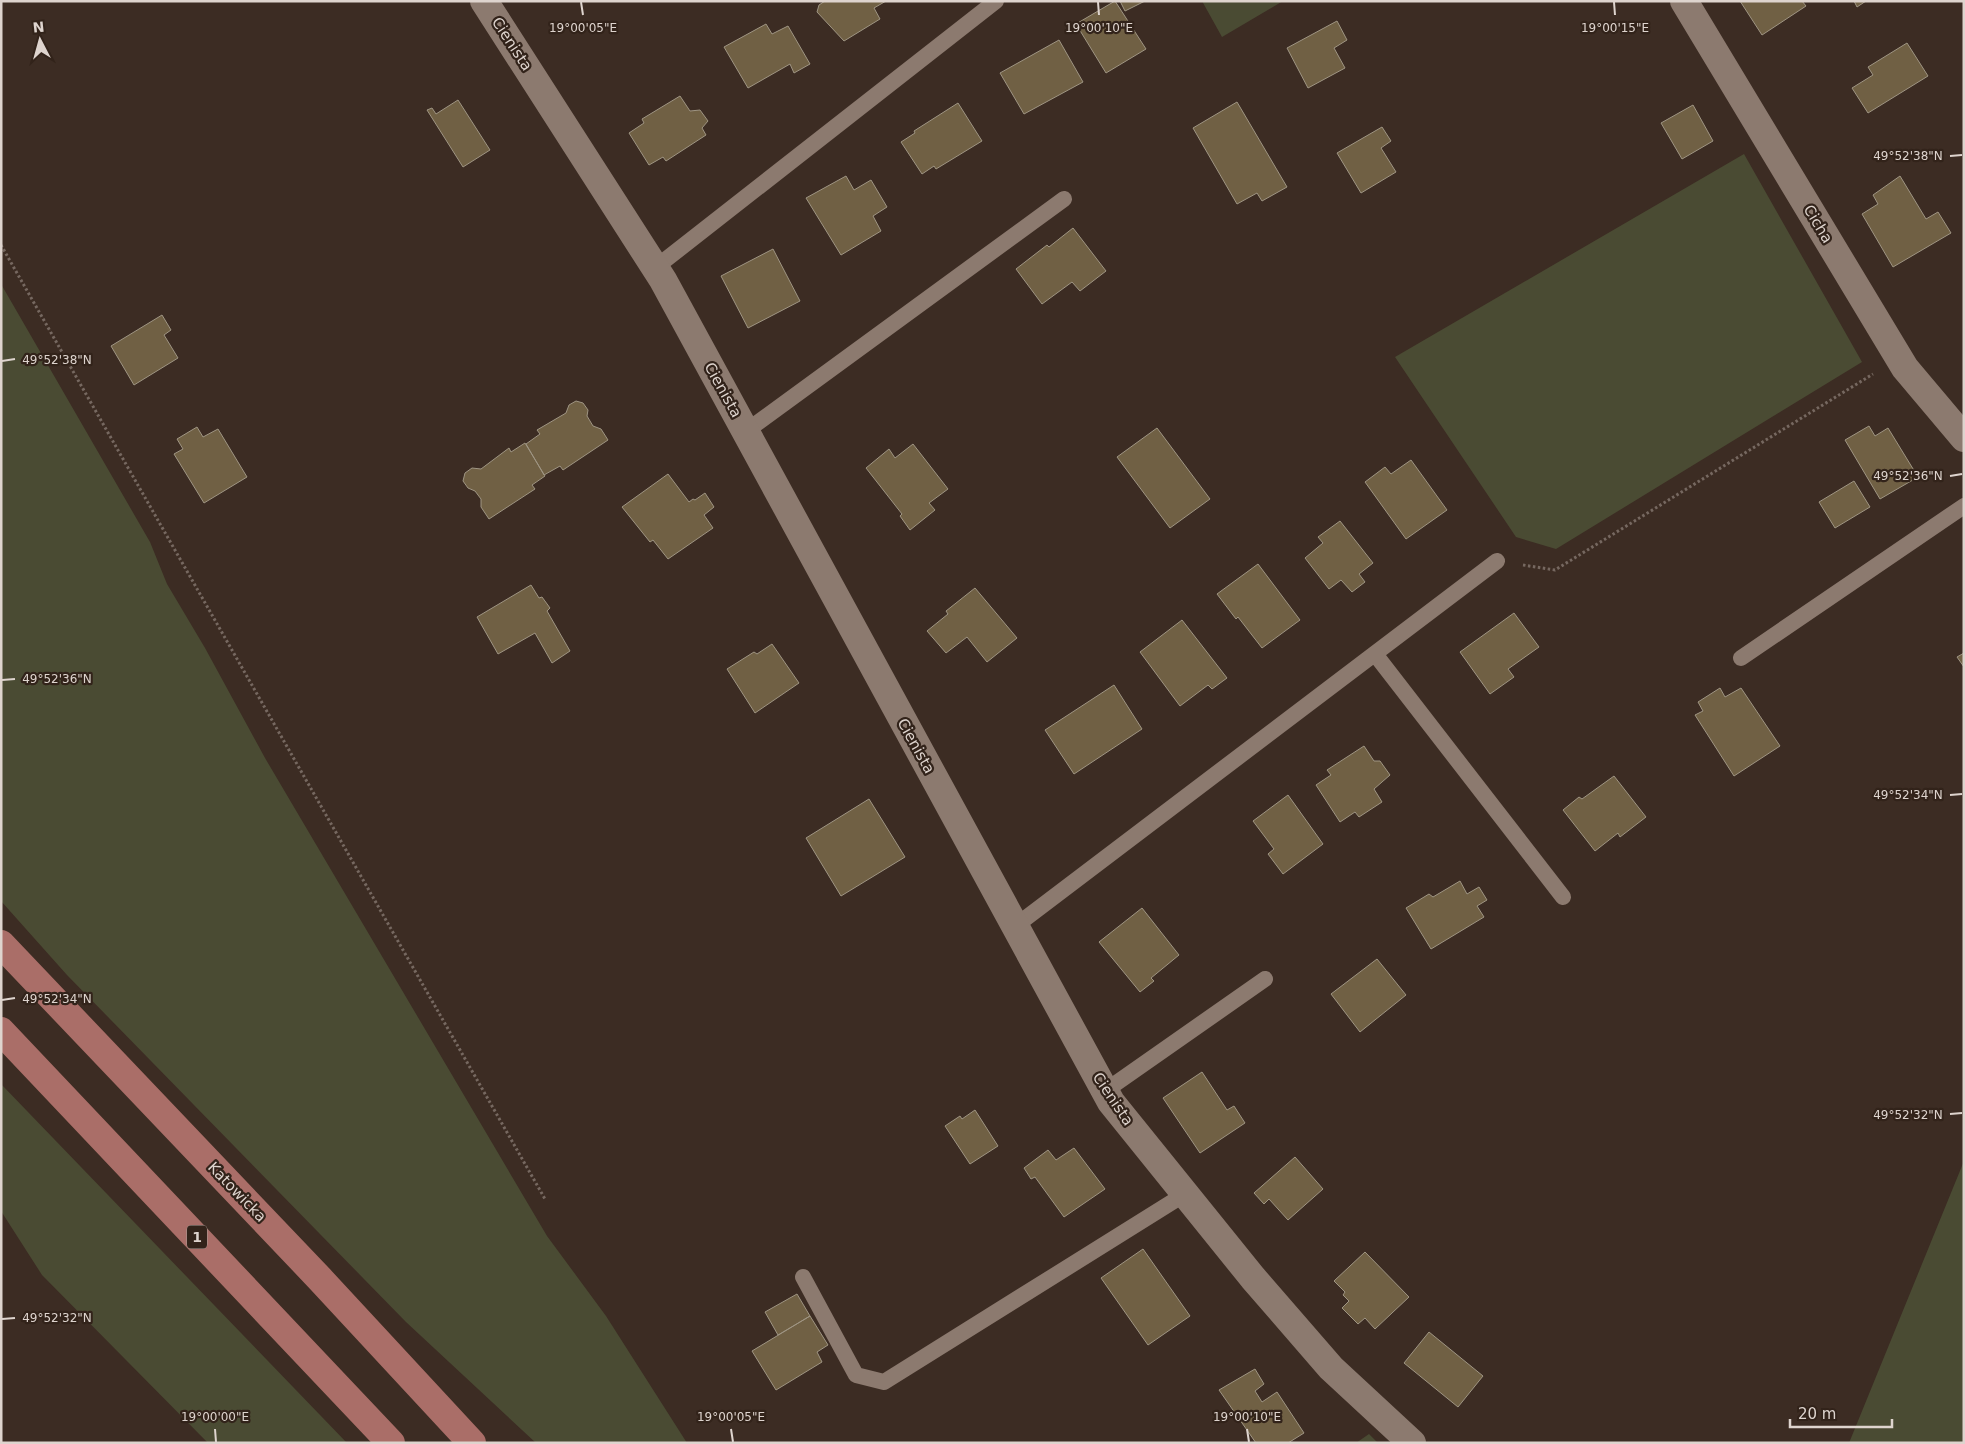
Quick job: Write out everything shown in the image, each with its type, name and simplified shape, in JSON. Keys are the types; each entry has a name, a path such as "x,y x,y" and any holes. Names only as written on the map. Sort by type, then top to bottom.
{"main road":[{"name":"Katowicka","path":"1,944 320,1279 472,1443"},
{"name":"1","path":"1,1031 391,1443"}],"street":[{"name":"Cienista","path":"484,1 655,268 1111,1102 1253,1278 1331,1368 1412,1443"},
{"name":"Cicha","path":"1684,1 1905,368 1964,438"}],"lane":[{"path":"655,268 996,1"},
{"path":"746,432 1064,199"},
{"path":"1741,658 1964,506"},
{"path":"1014,927 1498,561"},
{"path":"1374,654 1563,897"},
{"path":"1105,1092 1265,979"},
{"path":"803,1277 856,1375 884,1382 1185,1194"}],"path":[{"path":"1,245 545,1199"},
{"path":"1498,561 1555,570 1899,358"}],"green space":[{"path":"1202,1 1283,1 1222,37"},
{"path":"1744,154 1862,362 1556,549 1516,537 1395,357"},
{"path":"1,284 150,542 167,584 205,648 265,758 547,1236 606,1316 687,1443 536,1443 406,1322 67,975 1,901"},
{"path":"1,1084 347,1443 208,1443 42,1275 1,1211"},
{"path":"1964,1161 1964,1443 1849,1443"},
{"path":"1369,1434 1378,1443 1356,1443"}],"building":[{"path":"825,1 886,1 874,8 880,19 844,41 817,12 819,5"},
{"path":"1115,1 1146,49 1106,73 1076,24"},
{"path":"1120,1 1145,1 1125,11"},
{"path":"1740,1 1802,1 1806,6 1762,35"},
{"path":"1854,1 1866,1 1857,7"},
{"path":"1337,21 1347,40 1334,48 1345,68 1308,88 1287,48"},
{"path":"766,24 772,34 788,26 810,64 794,73 790,64 748,88 724,47"},
{"path":"1059,40 1083,82 1024,114 1000,73"},
{"path":"1907,43 1928,76 1868,113 1852,88 1873,75 1868,67"},
{"path":"680,96 690,111 700,110 708,121 702,128 706,135 666,161 663,157 649,165 629,133 644,123 642,119"},
{"path":"458,100 490,150 463,167 427,110 432,108 436,114"},
{"path":"1237,102 1287,187 1262,201 1257,193 1237,204 1193,128"},
{"path":"958,103 982,141 936,169 934,166 922,174 901,142 915,133 914,131"},
{"path":"1693,105 1713,141 1682,159 1661,123"},
{"path":"1382,127 1391,141 1381,148 1396,172 1361,193 1337,153"},
{"path":"846,176 854,190 871,180 887,207 873,216 881,231 841,255 806,198"},
{"path":"1900,176 1926,219 1938,212 1951,233 1893,267 1862,214 1878,204 1873,195"},
{"path":"1073,228 1106,271 1080,291 1072,282 1042,304 1016,269"},
{"path":"773,249 800,301 748,328 721,276"},
{"path":"162,315 171,330 164,335 178,358 134,385 111,346"},
{"path":"576,401 583,403 588,410 587,416 593,426 601,429 608,440 563,470 560,466 544,475 526,444 540,434 537,430 566,413 569,405"},
{"path":"1869,426 1875,436 1888,428 1918,477 1880,499 1845,440"},
{"path":"197,427 203,437 218,429 247,477 204,503 174,454 183,449 177,439"},
{"path":"1157,428 1210,499 1170,528 1117,457"},
{"path":"525,443 545,476 532,485 535,489 489,519 481,507 481,499 463,481 465,473 472,468 481,469 509,448 511,452"},
{"path":"913,444 948,489 929,503 935,510 910,530 900,516 902,514 866,468 889,449 895,458"},
{"path":"1411,460 1447,510 1406,539 1365,482 1385,467 1391,474"},
{"path":"668,474 689,502 705,493 714,507 704,515 713,528 668,559 653,540 650,542 622,507"},
{"path":"1854,481 1870,507 1835,528 1819,502"},
{"path":"1340,521 1373,563 1359,574 1365,582 1352,592 1341,580 1329,589 1305,558 1323,543 1318,537"},
{"path":"1258,564 1300,620 1262,648 1217,594"},
{"path":"531,585 539,598 542,597 550,608 547,611 570,651 552,663 535,633 498,654 477,617"},
{"path":"975,588 1017,638 987,662 967,637 946,653 927,631 948,614 946,611"},
{"path":"1514,613 1539,647 1508,669 1514,677 1490,694 1460,652"},
{"path":"1182,620 1227,678 1212,689 1208,685 1180,706 1140,652"},
{"path":"772,644 799,683 755,713 727,669 754,652 757,654"},
{"path":"1964,653 1964,667 1957,657"},
{"path":"1114,685 1142,729 1074,774 1045,730"},
{"path":"1720,688 1725,697 1741,688 1780,746 1734,776 1695,715 1703,711 1698,702"},
{"path":"1364,746 1374,761 1380,761 1390,775 1374,789 1382,802 1359,817 1355,812 1340,822 1316,785 1331,775 1327,770"},
{"path":"1614,776 1646,817 1620,837 1618,833 1595,851 1563,810 1579,797 1582,799"},
{"path":"1288,795 1323,844 1283,874 1268,854 1274,849 1253,821"},
{"path":"869,799 905,857 841,896 806,838"},
{"path":"1460,881 1467,894 1479,887 1487,900 1477,906 1484,917 1431,949 1406,908 1429,894 1433,897"},
{"path":"1142,908 1179,955 1151,978 1154,981 1140,992 1099,942"},
{"path":"1377,959 1406,995 1360,1032 1331,994"},
{"path":"1202,1072 1227,1110 1234,1106 1245,1123 1200,1153 1163,1098"},
{"path":"975,1110 998,1146 970,1164 945,1126 960,1116 962,1119"},
{"path":"1074,1148 1105,1189 1064,1217 1035,1177 1031,1179 1024,1168 1048,1150 1056,1160"},
{"path":"1295,1157 1323,1189 1288,1220 1269,1199 1264,1204 1254,1193"},
{"path":"1143,1249 1190,1316 1148,1345 1101,1278"},
{"path":"1365,1252 1409,1297 1375,1329 1365,1318 1358,1324 1342,1308 1349,1301 1343,1295 1345,1292 1334,1281"},
{"path":"797,1294 810,1316 778,1335 765,1312"},
{"path":"810,1316 828,1345 817,1352 822,1362 776,1390 752,1351"},
{"path":"1429,1332 1483,1376 1458,1407 1404,1363"},
{"path":"1255,1369 1264,1384 1255,1391 1262,1402 1277,1392 1304,1433 1288,1443 1256,1443 1219,1390"}]}
